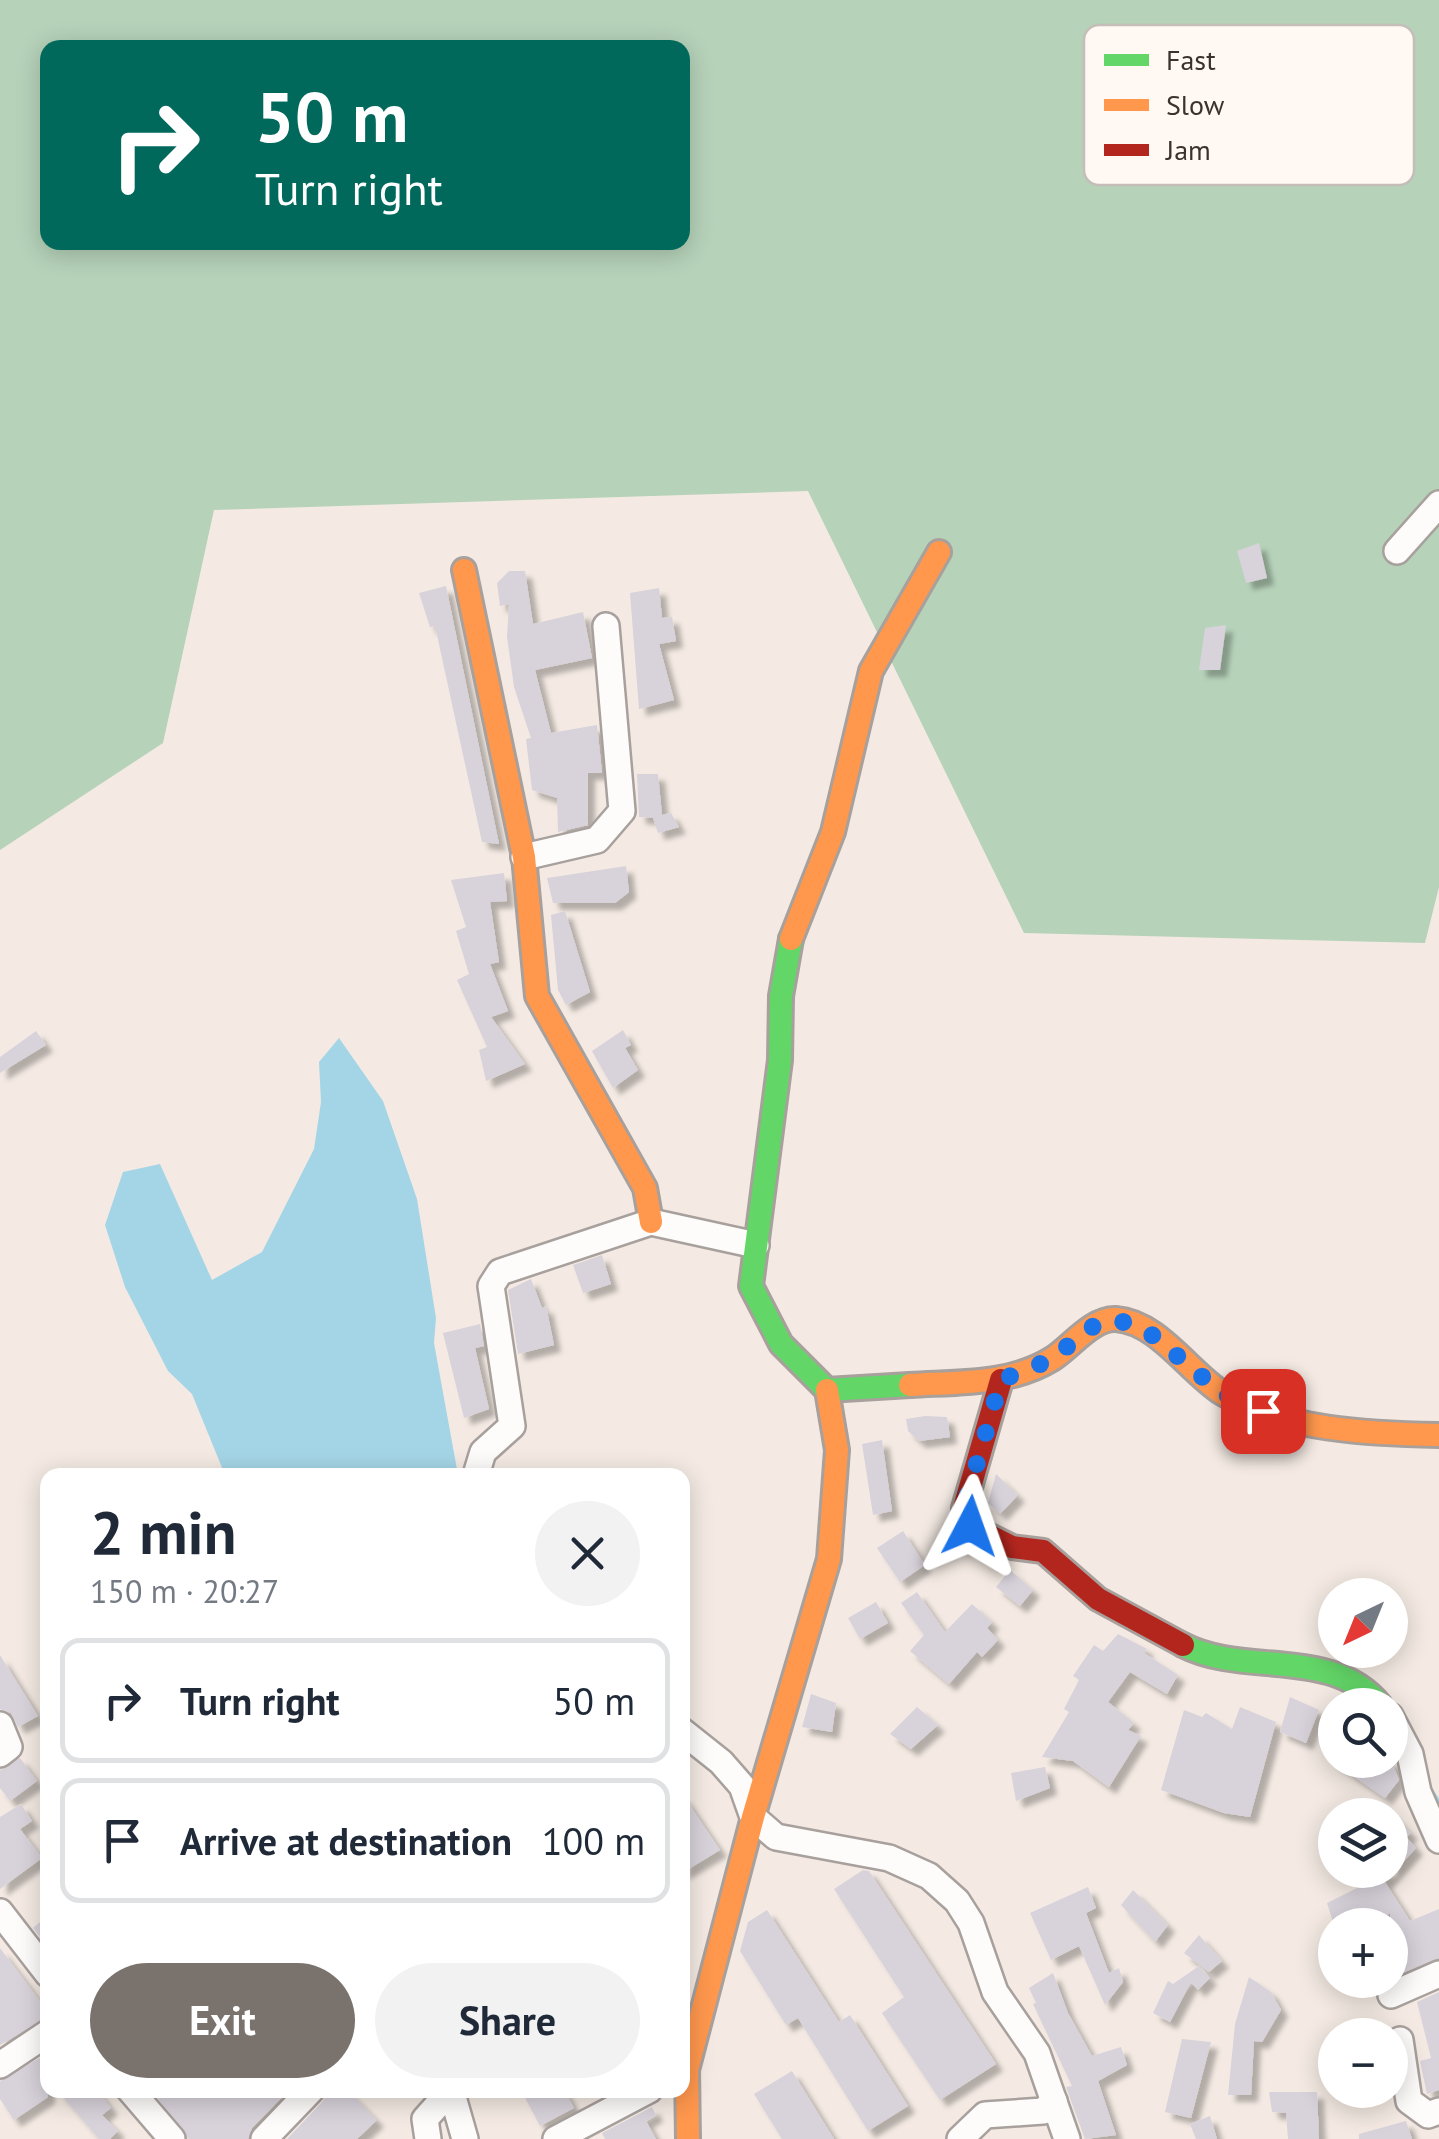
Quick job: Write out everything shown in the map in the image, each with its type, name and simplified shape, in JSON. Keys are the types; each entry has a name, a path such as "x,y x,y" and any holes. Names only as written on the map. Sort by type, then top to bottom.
{"street":[{"path":"1397,550 1439,504"},
{"path":"938,552 871,671 833,832 793,930 781,996 780,1060 751,1286 763,1320 804,1372 827,1390 1001,1380 1050,1360 1092,1327 1115,1319 1146,1330 1223,1394 1263,1411 1364,1434 1439,1435"},
{"path":"464,570 524,857 537,996 646,1188 652,1222"},
{"path":"524,857 598,840 622,811 606,626"},
{"path":"478,1468 483,1452 512,1426 491,1286 500,1272 652,1222 756,1244"},
{"path":"1001,1380 964,1508 970,1526 1012,1547 1043,1552 1098,1599 1192,1650 1331,1672 1365,1688"},
{"path":"690,2052 753,1816 829,1559 837,1450 827,1390"},
{"path":"0,1725 10,1747 0,1754"},
{"path":"690,1736 742,1786 753,1816 776,1837 889,1858 929,1876 957,1902 971,1924 995,1992 1037,2053 1067,2139"},
{"path":"1408,1750 1418,1792 1439,1840"},
{"path":"4,1925 40,1965"},
{"path":"1408,1987 1439,1974"},
{"path":"0,2065 40,2038"},
{"path":"1408,2094 1409,2101 1428,2115 1439,2110"},
{"path":"143,2098 172,2139"},
{"path":"264,2139 303,2098"},
{"path":"428,2139 426,2119 445,2098"},
{"path":"454,2098 465,2139"},
{"path":"556,2139 635,2098"},
{"path":"686,2098 688,2139"},
{"path":"960,2139 985,2114 1043,2111 1054,2100"}],"green space":[{"path":"0,0 1439,0 1439,887 1425,943 1024,933 808,491 214,510 163,743 0,850"}],"water":[{"path":"339,1038 383,1101 417,1199 436,1318 434,1343 457,1468 222,1468 192,1394 168,1371 125,1287 105,1225 123,1172 160,1164 212,1280 262,1252 314,1149 321,1102 319,1062"}],"building":[{"path":"1259,543 1267,578 1246,583 1237,551"},
{"path":"509,571 525,571 533,624 583,612 592,658 535,670 551,733 597,725 602,773 588,773 588,825 558,832 557,798 532,790 526,739 531,738 514,687 507,637 509,604 500,606 497,583"},
{"path":"446,586 499,844 482,842 435,626 430,627 419,593"},
{"path":"659,588 662,618 672,617 676,641 659,644 674,700 639,709 630,593"},
{"path":"1226,625 1220,670 1199,670 1205,628"},
{"path":"637,774 658,774 662,815 671,813 679,827 658,833 653,818 639,817"},
{"path":"626,866 629,892 615,903 553,903 547,878"},
{"path":"504,873 507,901 490,902 499,962 490,964 508,1011 491,1017 525,1064 486,1081 479,1050 487,1047 457,980 469,974 456,931 466,927 451,880"},
{"path":"565,911 590,992 566,1005 558,990 551,915"},
{"path":"623,1030 631,1045 625,1048 638,1070 613,1088 592,1051"},
{"path":"36,1031 46,1045 0,1073 0,1057"},
{"path":"602,1255 611,1284 583,1293 573,1265"},
{"path":"531,1279 542,1308 546,1306 554,1345 518,1354 508,1290"},
{"path":"480,1324 484,1346 475,1348 489,1409 464,1418 443,1333"},
{"path":"947,1417 950,1437 919,1441 908,1431 906,1419"},
{"path":"882,1440 892,1511 873,1515 862,1444"},
{"path":"996,1474 1018,1495 1000,1514 988,1503"},
{"path":"903,1531 925,1565 900,1582 877,1548"},
{"path":"1010,1570 1033,1590 1020,1606 996,1587"},
{"path":"917,1592 945,1632 972,1604 992,1622 987,1628 998,1640 982,1657 977,1652 949,1684 910,1651 924,1635 901,1603"},
{"path":"876,1602 888,1623 860,1639 848,1618"},
{"path":"1118,1634 1147,1649 1144,1653 1178,1675 1167,1694 1130,1672 1108,1702 1134,1723 1128,1730 1141,1736 1109,1787 1073,1761 1042,1757 1069,1712 1064,1709 1079,1680 1073,1676 1094,1645 1103,1651"},
{"path":"0,1655 38,1716 18,1727 11,1713 0,1709"},
{"path":"811,1694 836,1703 832,1732 802,1727"},
{"path":"1290,1697 1318,1710 1306,1743 1280,1732"},
{"path":"917,1707 938,1725 911,1749 890,1734"},
{"path":"1240,1707 1276,1722 1250,1817 1224,1813 1161,1790 1184,1710 1202,1717 1206,1713 1232,1729"},
{"path":"20,1758 37,1781 10,1801 0,1788 0,1770"},
{"path":"1045,1767 1050,1788 1016,1801 1011,1773"},
{"path":"1356,1778 1398,1778 1385,1798"},
{"path":"21,1804 32,1821 20,1829 40,1859 0,1889 0,1817"},
{"path":"690,1806 720,1850 690,1868"},
{"path":"1408,1839 1416,1848 1408,1857"},
{"path":"863,1870 869,1871 996,2064 940,2100 882,2013 904,1997 834,1889"},
{"path":"1088,1887 1096,1908 1086,1913 1109,1973 1119,1968 1123,1982 1105,2005 1079,1946 1051,1960 1030,1913"},
{"path":"1357,1888 1389,1888 1402,1908 1329,1908 1327,1903"},
{"path":"1133,1890 1168,1925 1155,1942 1121,1905"},
{"path":"1439,1909 1439,1958 1408,1971 1408,1918 1410,1921"},
{"path":"767,1910 839,2022 850,2015 908,2106 868,2131 798,2018 786,2025 740,1951 748,1922"},
{"path":"1199,1935 1222,1961 1209,1972 1184,1953"},
{"path":"0,1948 40,2001 40,2022 0,2045"},
{"path":"1199,1966 1210,1978 1198,1990 1191,1982 1170,2022 1153,2013 1168,1981 1173,1984"},
{"path":"1053,1973 1068,2013 1092,2056 1121,2047 1127,2065 1098,2081 1116,2135 1085,2139 1066,2087 1072,2086 1029,1988"},
{"path":"1249,1977 1271,1992 1281,2010 1262,2042 1254,2041 1251,2095 1228,2095 1235,2024"},
{"path":"1439,1992 1439,2090 1427,2094 1420,2061 1431,2058 1417,2002"},
{"path":"1182,2039 1211,2042 1191,2118 1165,2112"},
{"path":"40,2058 40,2098 47,2098 14,2120 0,2099 0,2081"},
{"path":"792,2071 834,2139 782,2139 754,2094"},
{"path":"1269,2092 1317,2092 1319,2139 1288,2139 1286,2113 1272,2112"},
{"path":"64,2098 103,2098 111,2108 102,2115 118,2131 110,2139 99,2139"},
{"path":"157,2098 281,2098 252,2128 248,2139 189,2139"},
{"path":"355,2098 377,2120 357,2139 287,2139 323,2101"},
{"path":"525,2098 568,2098 574,2108 540,2126"},
{"path":"652,2107 656,2115 646,2121 656,2139 605,2139 602,2133"},
{"path":"1210,2116 1217,2139 1196,2139 1190,2124"},
{"path":"1406,2121 1412,2139 1359,2139 1359,2134"}],"waterway":[{"path":"1428,1787 1439,1804"}],"traffic: fast":[{"path":"791,939 781,996 780,1060 751,1286 781,1344 827,1390 910,1385"},
{"path":"1183,1645 1233,1660 1338,1675 1361,1688"}],"traffic: slow":[{"path":"791,939 833,832 871,671 939,552"},
{"path":"464,570 524,857 537,996 645,1188 651,1222"},
{"path":"910,1385 983,1381 1019,1374 1052,1359 1099,1323 1116,1319 1146,1329 1222,1393 1271,1415 1328,1428 1439,1435"},
{"path":"690,2058 753,1817 829,1559 837,1450 827,1390"},
{"path":"687,2098 688,2139"}],"traffic: jam":[{"path":"1001,1380 964,1508 970,1526 1012,1547 1043,1551 1098,1599 1183,1645"}],"route":[{"path":"970,1526 964,1508 1001,1380 1050,1360 1092,1327 1115,1319 1146,1330 1174,1349 1223,1394 1263,1411"}]}
